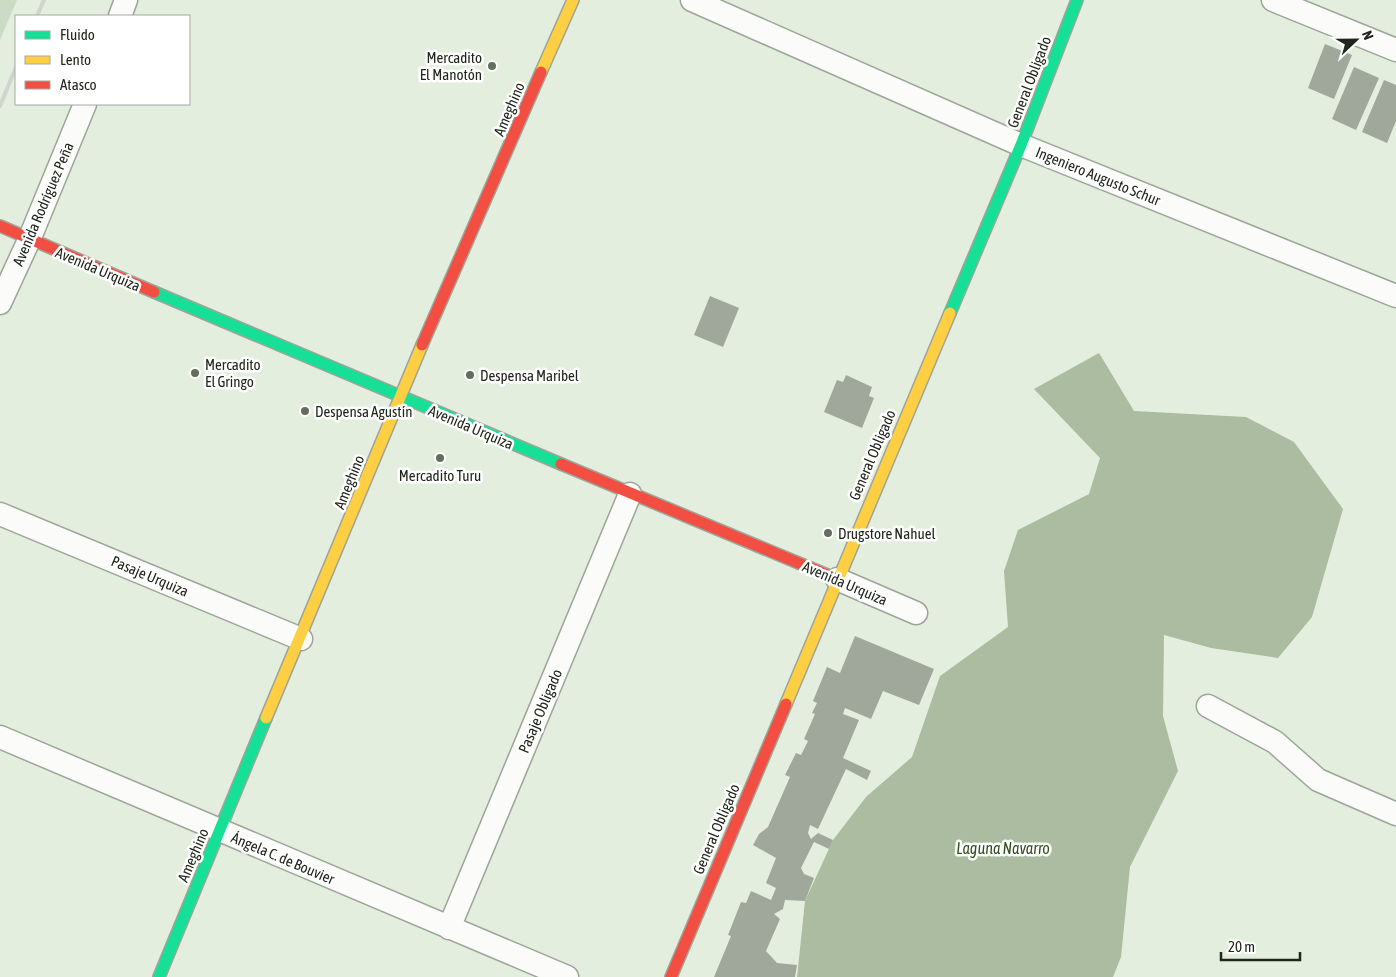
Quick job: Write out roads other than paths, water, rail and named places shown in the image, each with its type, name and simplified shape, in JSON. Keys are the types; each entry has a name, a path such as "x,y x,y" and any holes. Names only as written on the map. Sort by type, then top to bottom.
{"street":[{"path":"120,15 126,0"},
{"name":"Ameghino","path":"159,977 400,398 573,0"},
{"name":"Ingeniero Augusto Schur","path":"692,0 1021,145 1396,296"},
{"name":"General Obligado","path":"670,977 836,579 1021,145 1077,0"},
{"path":"1273,0 1396,50"},
{"name":"Avenida Rodríguez Peña","path":"0,304 30,240 85,105"},
{"name":"Avenida Urquiza","path":"0,226 400,398 916,613"},
{"name":"Pasaje Obligado","path":"449,928 630,494"},
{"name":"Pasaje Urquiza","path":"0,514 301,639"},
{"path":"1208,706 1275,742 1318,780 1396,814"},
{"name":"Ángela C. de Bouvier","path":"0,738 567,977"}],"water":[{"name":"Laguna Navarro","path":"1099,353 1134,411 1246,417 1294,442 1343,509 1312,617 1278,658 1211,648 1164,635 1163,716 1178,771 1130,867 1121,957 1113,977 797,977 805,901 833,840 866,797 912,757 940,676 1008,627 1004,571 1018,530 1089,494 1100,458 1034,389"}],"railway":[{"path":"37,15 44,0"},
{"path":"0,106 15,69"}],"place":[{"name":"Mercadito El Manotón","path":"492,66"},
{"name":"Mercadito El Gringo","path":"195,373"},
{"name":"Despensa Maribel","path":"470,375"},
{"name":"Despensa Agustín","path":"305,411"},
{"name":"Mercadito Turu","path":"440,458"},
{"name":"Drugstore Nahuel","path":"828,533"}]}
